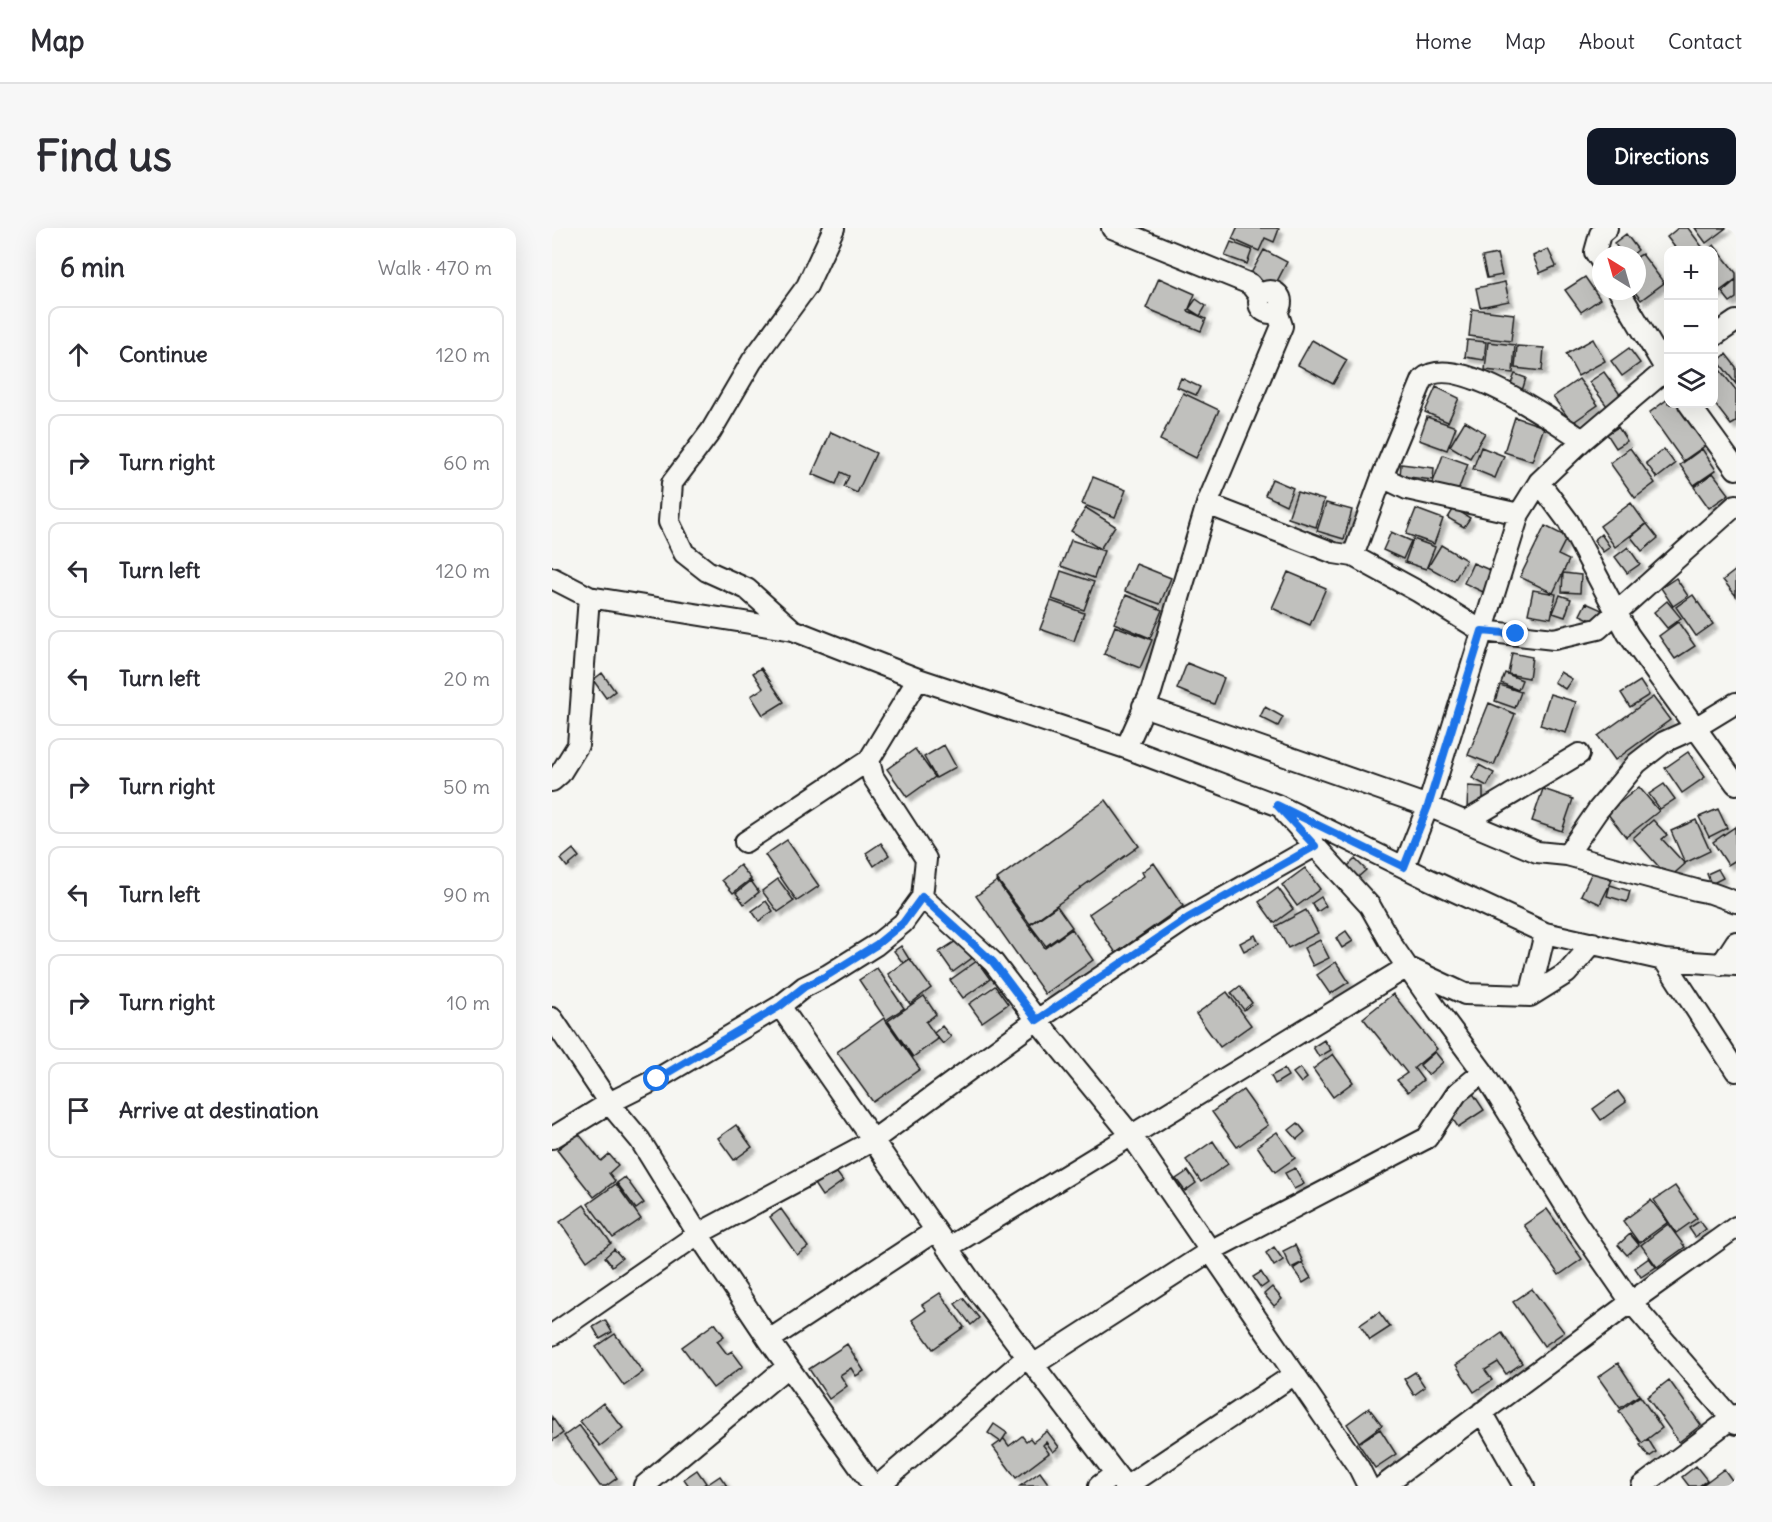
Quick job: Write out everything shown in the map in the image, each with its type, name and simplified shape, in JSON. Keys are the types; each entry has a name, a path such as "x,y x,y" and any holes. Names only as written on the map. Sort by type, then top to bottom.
{"street":[{"path":"793,630 747,589 707,571 684,553 669,522 672,483 711,431 752,361 807,286 834,228"},
{"path":"1112,228 1250,284 1261,298 1268,292 1277,294 1281,302 1277,311 1282,326 1207,504 1151,692 1126,748"},
{"path":"1596,246 1600,230"},
{"path":"1625,300 1664,364"},
{"path":"1718,333 1736,321"},
{"path":"1353,556 1382,477 1423,379 1429,374 1451,372 1478,379 1523,402 1583,440"},
{"path":"1404,867 1428,806 1519,514 1539,482 1583,440 1664,373"},
{"path":"1692,408 1736,469"},
{"path":"1382,477 1407,489 1519,514"},
{"path":"1539,482 1568,520 1628,634 1736,784"},
{"path":"1207,504 1334,553 1353,556 1419,592 1482,631 1554,639 1598,629 1736,505"},
{"path":"552,578 589,597 793,630 918,679 1126,748 1277,805 1545,933 1665,960 1729,965 1736,942"},
{"path":"552,781 560,774 578,745 589,597"},
{"path":"745,842 869,760 918,679"},
{"path":"1567,855 1598,810 1637,763 1664,742 1695,728 1736,703"},
{"path":"1143,706 1428,806 1537,852 1567,855 1711,893 1736,902"},
{"path":"1465,822 1579,754"},
{"path":"552,1138 780,1006 804,987 876,945 903,923 922,897 926,859 873,777 869,760"},
{"path":"1277,805 1370,906 1407,967 1483,1072 1575,1221 1631,1302 1735,1419 1642,1486"},
{"path":"552,1335 698,1234 872,1141 1037,1020 1188,918 1315,846"},
{"path":"922,897 993,962 1131,1135 1359,1468 1368,1486"},
{"path":"1530,996 1545,933"},
{"path":"1407,967 1465,994 1530,996 1567,973 1593,943"},
{"path":"1665,960 1736,1071"},
{"path":"947,1248 1407,967"},
{"path":"780,1006 947,1248 1122,1482"},
{"path":"552,1018 609,1103 640,1140 698,1234 768,1340 873,1486"},
{"path":"878,1486 1030,1361 1210,1251 1427,1138 1457,1093 1483,1072"},
{"path":"1383,1486 1736,1227"},
{"path":"768,1340 935,1231"},
{"path":"645,1486 787,1367"},
{"path":"1099,1486 1122,1482 1294,1374"},
{"path":"1482,1412 1524,1486"}],"building":[{"path":"1237,228 1279,229 1274,242 1265,238 1259,251 1232,239"},
{"path":"1678,228 1688,228 1702,246 1674,246 1667,237"},
{"path":"1695,228 1726,228 1706,243"},
{"path":"1626,234 1635,246 1616,246 1614,243"},
{"path":"1231,242 1252,250 1247,264 1225,256"},
{"path":"1548,249 1556,266 1540,273 1533,256"},
{"path":"1264,250 1287,262 1273,289 1249,277"},
{"path":"1718,250 1736,273 1736,279 1718,292"},
{"path":"1497,254 1502,275 1487,278 1482,257"},
{"path":"1646,259 1664,283 1646,296"},
{"path":"1585,277 1592,287 1592,300 1599,300 1581,312 1565,290"},
{"path":"1159,278 1195,294 1188,311 1206,319 1201,331 1146,308"},
{"path":"1736,280 1736,298 1730,302 1722,292"},
{"path":"1505,282 1509,301 1480,307 1476,288"},
{"path":"1196,299 1206,306 1200,316 1189,309"},
{"path":"1472,309 1514,314 1511,341 1469,336"},
{"path":"1593,339 1605,361 1578,376 1566,354"},
{"path":"1312,340 1347,360 1333,384 1298,365"},
{"path":"1467,340 1486,342 1484,360 1465,357"},
{"path":"1488,342 1515,345 1513,373 1485,370"},
{"path":"1517,346 1544,348 1542,371 1515,368"},
{"path":"1629,348 1640,363 1622,376 1611,361"},
{"path":"1726,354 1736,367 1736,384 1718,361"},
{"path":"1718,368 1736,390 1736,422 1731,425 1718,408"},
{"path":"1604,372 1621,396 1607,406 1589,382"},
{"path":"1515,374 1526,378 1522,391 1510,386"},
{"path":"1181,378 1200,387 1196,395 1177,387"},
{"path":"1579,379 1598,405 1572,423 1553,397"},
{"path":"1436,387 1459,398 1448,422 1425,412"},
{"path":"1183,393 1219,410 1196,458 1160,440"},
{"path":"1664,402 1664,408 1680,408 1706,445 1683,461 1649,413"},
{"path":"1427,417 1456,427 1447,450 1419,440"},
{"path":"1515,417 1544,427 1532,461 1504,452"},
{"path":"1465,421 1485,433 1470,458 1450,446"},
{"path":"1618,427 1627,441 1616,448 1607,434"},
{"path":"831,432 876,453 857,493 844,487 849,476 841,472 836,484 812,474"},
{"path":"1481,447 1504,456 1495,478 1473,469"},
{"path":"1630,448 1655,483 1635,498 1610,463"},
{"path":"1664,449 1675,464 1657,478 1646,463"},
{"path":"1702,449 1716,470 1694,485 1680,465"},
{"path":"1443,455 1468,464 1457,494 1432,485"},
{"path":"1401,464 1434,468 1433,480 1400,476"},
{"path":"1713,473 1729,494 1709,508 1694,487"},
{"path":"1093,477 1126,490 1115,517 1082,504"},
{"path":"1272,479 1293,488 1286,505 1265,495"},
{"path":"1297,492 1324,500 1316,527 1288,518"},
{"path":"1326,503 1352,510 1344,539 1317,531"},
{"path":"1631,503 1646,524 1615,547 1600,526"},
{"path":"1086,508 1115,526 1100,549 1071,531"},
{"path":"1454,508 1470,518 1464,527 1448,518"},
{"path":"1416,509 1443,519 1434,544 1406,534"},
{"path":"1647,524 1658,538 1642,551 1631,537"},
{"path":"1545,526 1567,537 1558,555 1569,560 1553,593 1520,577"},
{"path":"1391,532 1411,541 1403,559 1383,550"},
{"path":"1601,534 1610,547 1603,552 1594,540"},
{"path":"1413,539 1435,547 1426,569 1405,562"},
{"path":"1071,540 1104,551 1094,578 1061,566"},
{"path":"1441,545 1466,560 1454,581 1428,567"},
{"path":"1628,547 1640,564 1627,573 1615,557"},
{"path":"1473,563 1492,571 1483,592 1464,583"},
{"path":"1136,564 1171,578 1160,604 1125,591"},
{"path":"1736,570 1736,596 1723,580"},
{"path":"1061,571 1094,582 1084,610 1052,599"},
{"path":"1288,572 1326,588 1310,625 1272,608"},
{"path":"1563,573 1581,575 1580,593 1562,592"},
{"path":"1676,578 1688,596 1673,606 1661,588"},
{"path":"1533,590 1556,594 1551,618 1528,614"},
{"path":"1126,595 1162,610 1150,638 1114,623"},
{"path":"1560,595 1571,599 1565,617 1553,613"},
{"path":"1693,595 1713,624 1696,636 1676,607"},
{"path":"1051,601 1084,613 1074,641 1040,629"},
{"path":"1667,601 1681,618 1667,628 1654,612"},
{"path":"1586,603 1602,610 1596,622 1580,615"},
{"path":"1678,622 1695,646 1675,659 1659,636"},
{"path":"1115,626 1152,640 1140,668 1104,654"},
{"path":"1512,653 1532,657 1529,678 1508,674"},
{"path":"1187,663 1224,678 1214,704 1177,689"},
{"path":"761,668 784,702 763,715 751,696 763,688 753,673"},
{"path":"1560,672 1572,679 1565,689 1554,682"},
{"path":"602,673 615,691 606,698 593,680"},
{"path":"1505,673 1522,680 1518,690 1501,683"},
{"path":"1640,681 1649,695 1630,707 1621,693"},
{"path":"1500,685 1521,692 1515,708 1495,701"},
{"path":"1550,694 1576,702 1566,733 1540,725"},
{"path":"1653,697 1670,720 1615,760 1598,736"},
{"path":"1489,703 1515,714 1494,765 1468,755"},
{"path":"1265,707 1283,717 1278,726 1260,717"},
{"path":"944,745 956,767 936,778 924,757"},
{"path":"915,749 935,777 907,797 887,769"},
{"path":"1688,752 1705,777 1682,793 1665,768"},
{"path":"1479,765 1494,773 1487,786 1472,778"},
{"path":"1664,784 1675,799 1660,809 1649,794"},
{"path":"1468,786 1483,787 1483,809 1467,809"},
{"path":"1639,787 1659,811 1626,837 1607,813"},
{"path":"1543,789 1573,799 1562,831 1532,821"},
{"path":"1106,800 1139,846 1030,924 997,879"},
{"path":"1718,809 1727,828 1709,837 1699,817"},
{"path":"1653,820 1667,835 1662,839 1685,864 1669,878 1633,838"},
{"path":"1696,820 1710,851 1685,863 1671,831"},
{"path":"1735,827 1736,860 1728,865 1713,842"},
{"path":"787,840 819,886 797,901 765,855"},
{"path":"881,843 889,855 874,866 866,853"},
{"path":"573,849 579,857 567,867 561,859"},
{"path":"1355,859 1366,870 1358,877 1347,867"},
{"path":"1154,863 1183,906 1116,953 1089,914 1144,876 1142,872"},
{"path":"740,865 751,879 733,893 722,880"},
{"path":"1305,868 1320,889 1297,906 1282,885"},
{"path":"1718,869 1723,878 1711,884 1707,874"},
{"path":"1593,870 1612,880 1600,904 1581,895"},
{"path":"778,879 794,901 778,912 762,891"},
{"path":"751,881 759,892 744,904 736,893"},
{"path":"997,881 1045,948 1072,929 1093,960 1045,994 976,896"},
{"path":"1610,885 1630,891 1627,902 1607,896"},
{"path":"1278,888 1293,909 1274,923 1259,902"},
{"path":"1321,897 1326,906 1317,912 1312,903"},
{"path":"766,901 773,911 759,921 752,911"},
{"path":"1057,906 1072,927 1046,946 1030,925"},
{"path":"1306,910 1318,933 1288,948 1276,926"},
{"path":"1346,931 1353,941 1342,948 1336,938"},
{"path":"1255,935 1259,943 1244,951 1240,943"},
{"path":"959,939 972,958 953,972 939,952"},
{"path":"1320,940 1329,958 1313,966 1304,948"},
{"path":"901,946 909,959 903,963 894,951"},
{"path":"910,959 931,988 910,1004 888,974"},
{"path":"977,961 990,979 963,998 950,980"},
{"path":"1336,962 1349,982 1330,994 1317,975"},
{"path":"877,968 904,1008 886,1020 859,980"},
{"path":"995,986 1008,1004 982,1022 969,1004"},
{"path":"1240,986 1252,1003 1244,1010 1231,993"},
{"path":"1227,992 1251,1025 1220,1047 1196,1014"},
{"path":"1393,994 1437,1049 1414,1068 1423,1080 1408,1092 1397,1080 1407,1073 1363,1018"},
{"path":"924,996 936,1014 926,1022 938,1039 913,1057 888,1021"},
{"path":"884,1018 920,1069 873,1102 837,1052"},
{"path":"942,1026 951,1037 943,1044 934,1033"},
{"path":"1324,1040 1331,1050 1319,1057 1313,1047"},
{"path":"1435,1052 1443,1062 1428,1075 1420,1065"},
{"path":"1333,1054 1353,1082 1333,1097 1313,1069"},
{"path":"1300,1068 1307,1078 1301,1083 1293,1073"},
{"path":"1284,1069 1288,1076 1275,1084 1271,1076"},
{"path":"1243,1090 1268,1125 1237,1147 1212,1112"},
{"path":"1618,1091 1626,1102 1601,1120 1593,1109"},
{"path":"1472,1092 1484,1110 1458,1127 1446,1109"},
{"path":"1298,1123 1305,1132 1297,1139 1289,1130"},
{"path":"736,1125 752,1147 734,1160 718,1138"},
{"path":"1277,1132 1295,1158 1275,1172 1257,1146"},
{"path":"578,1133 601,1161 609,1154 618,1165 609,1173 615,1181 594,1197 557,1150"},
{"path":"1213,1141 1228,1164 1201,1182 1186,1160"},
{"path":"1295,1168 1304,1184 1294,1189 1285,1173"},
{"path":"834,1169 843,1181 822,1196 814,1184"},
{"path":"1188,1171 1196,1183 1185,1191 1176,1179"},
{"path":"625,1177 644,1203 636,1209 617,1183"},
{"path":"616,1184 641,1219 613,1238 588,1204"},
{"path":"1675,1186 1697,1218 1676,1233 1654,1200"},
{"path":"1651,1200 1668,1222 1639,1243 1623,1221"},
{"path":"584,1205 611,1243 587,1261 560,1222"},
{"path":"781,1209 808,1247 797,1255 770,1217"},
{"path":"1547,1209 1582,1259 1559,1275 1524,1225"},
{"path":"1700,1221 1706,1229 1695,1237 1689,1228"},
{"path":"1668,1224 1685,1247 1657,1267 1641,1245"},
{"path":"1630,1234 1639,1245 1627,1255 1618,1245"},
{"path":"1295,1245 1303,1262 1291,1268 1283,1251"},
{"path":"1274,1247 1283,1260 1274,1266 1266,1253"},
{"path":"614,1249 622,1258 612,1266 605,1257"},
{"path":"1649,1258 1656,1267 1641,1277 1635,1268"},
{"path":"1302,1263 1311,1278 1303,1283 1293,1269"},
{"path":"1261,1272 1268,1283 1261,1288 1253,1277"},
{"path":"1272,1287 1282,1299 1274,1306 1264,1294"},
{"path":"1532,1289 1564,1332 1544,1346 1513,1302"},
{"path":"940,1293 964,1327 933,1349 912,1320 926,1310 922,1305"},
{"path":"963,1298 979,1318 971,1325 955,1304"},
{"path":"1379,1312 1390,1327 1370,1340 1360,1325"},
{"path":"605,1320 612,1332 600,1339 593,1327"},
{"path":"715,1323 724,1336 717,1341 727,1354 732,1351 743,1366 713,1388 682,1347"},
{"path":"1502,1333 1522,1363 1506,1374 1498,1362 1485,1370 1492,1380 1474,1392 1456,1365"},
{"path":"615,1334 643,1372 624,1386 596,1347"},
{"path":"847,1344 864,1371 856,1376 851,1368 840,1375 847,1386 829,1399 809,1369"},
{"path":"1618,1363 1639,1395 1620,1408 1598,1377"},
{"path":"1415,1372 1425,1387 1414,1395 1404,1379"},
{"path":"1669,1380 1701,1425 1679,1442 1647,1397"},
{"path":"1640,1396 1662,1428 1642,1443 1619,1411"},
{"path":"603,1403 623,1428 600,1446 580,1421"},
{"path":"1369,1408 1382,1425 1359,1442 1347,1424"},
{"path":"552,1417 563,1433 552,1441"},
{"path":"994,1424 1007,1433 1001,1442 988,1433"},
{"path":"579,1425 617,1478 606,1486 600,1486 564,1436"},
{"path":"1380,1429 1396,1454 1375,1468 1358,1443"},
{"path":"1047,1431 1059,1447 1053,1452 1046,1442 1043,1445 1049,1453 1016,1478 993,1447 1004,1439 1009,1446 1022,1436 1026,1441 1030,1438 1033,1442"},
{"path":"1648,1439 1656,1452 1649,1457 1640,1445"},
{"path":"1696,1466 1707,1480 1699,1486 1689,1486 1682,1477"},
{"path":"1724,1469 1736,1486 1701,1486"},
{"path":"697,1470 706,1483 702,1486 689,1486 684,1479"},
{"path":"1040,1472 1050,1486 1020,1486"},
{"path":"720,1476 727,1486 705,1486"}],"route":[{"path":"657,1079 780,1006 804,987 876,945 903,923 922,897 993,962 1037,1020 1188,918 1315,846 1277,805 1404,867 1428,806 1482,631 1516,634"}]}
